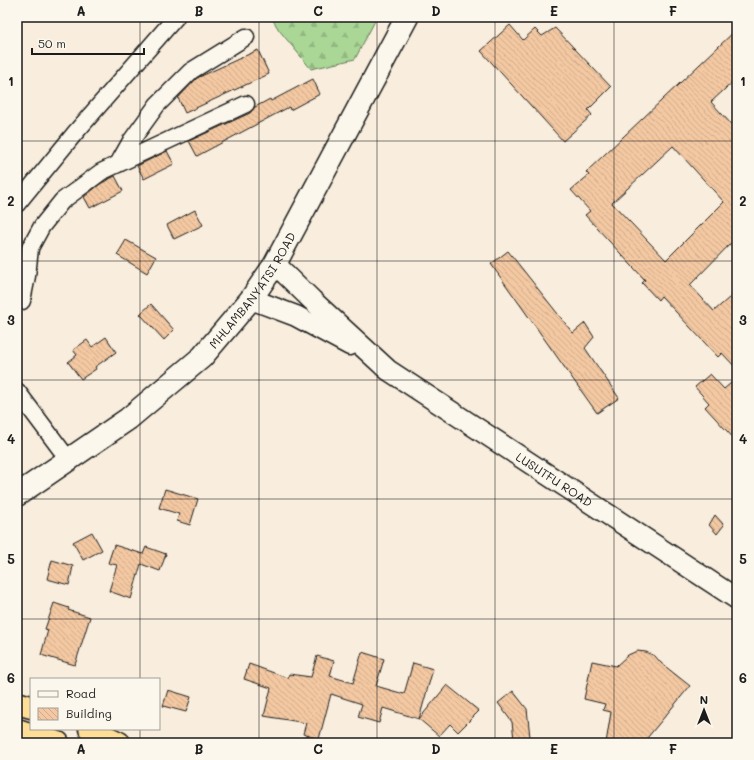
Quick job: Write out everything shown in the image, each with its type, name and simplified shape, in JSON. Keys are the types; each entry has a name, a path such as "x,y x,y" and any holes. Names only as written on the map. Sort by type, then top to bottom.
{"highway":[{"path":"17,703 30,707"},
{"path":"17,730 58,743"},
{"path":"92,730 119,743"}],"main road":[{"name":"MHLAMBANYATSI ROAD","path":"17,495 128,419 202,357 250,299 275,264 407,17"}],"street":[{"path":"17,204 75,133 176,17"},
{"path":"118,164 131,141 157,105 191,71 246,37"},
{"path":"22,300 27,276 30,248 42,226 62,201 101,172 246,104"},
{"name":"LUSUTFU ROAD","path":"275,264 388,370 737,599"},
{"name":"LUSUTFU ROAD","path":"250,299 296,316 373,357"},
{"path":"17,391 68,459"}],"green space":[{"path":"271,17 377,17 355,59 311,69 279,30"}],"building":[{"path":"510,25 523,40 535,29 542,36 555,28 611,87 588,110 592,115 563,141 481,51"},
{"path":"737,29 737,78 711,102 732,125 737,121 737,237 690,285 714,311 737,291 737,369 722,353 718,357 661,296 658,300 642,283 645,280 585,215 590,211 571,190 589,175 586,172","holes":["673,146 724,202 666,260 612,203"]},
{"path":"258,50 269,74 185,113 178,98 197,78"},
{"path":"313,79 320,94 290,110 289,107 197,156 189,141 250,113 255,107 270,99 271,101"},
{"path":"167,151 174,164 144,179 137,166"},
{"path":"115,176 123,191 90,208 84,197 100,184"},
{"path":"195,210 203,225 174,239 167,225"},
{"path":"126,240 156,257 147,273 117,255"},
{"path":"508,251 573,333 585,323 594,337 585,348 619,398 597,413 491,264"},
{"path":"151,304 174,330 164,340 140,314"},
{"path":"106,337 116,352 95,367 96,369 81,379 68,362 77,355 73,350 87,340 92,347"},
{"path":"710,374 724,389 737,378 737,442 705,407 709,403 695,387"},
{"path":"165,489 198,499 190,525 177,521 179,514 159,508"},
{"path":"715,515 724,525 717,534 709,525"},
{"path":"92,532 102,550 83,560 73,542"},
{"path":"114,545 143,554 146,547 166,554 160,571 141,564 131,599 109,591 117,565 108,563"},
{"path":"52,560 73,566 69,585 47,579"},
{"path":"54,603 69,608 68,610 90,617 75,665 41,655 48,630 45,629"},
{"path":"637,651 646,652 655,656 661,663 690,686 643,743 606,743 611,712 603,710 605,704 584,699 592,661 616,666 628,655"},
{"path":"362,652 384,659 376,686 404,694 413,663 433,669 419,719 383,708 379,723 358,717 362,704 331,694 319,739 303,734 306,723 264,716 271,688 244,679 249,664 288,678 289,674 311,677 317,656 334,661 330,676 353,683"},
{"path":"447,685 479,711 458,732 450,724 439,736 419,719"},
{"path":"168,690 191,697 186,712 163,706"},
{"path":"513,691 527,709 530,737 514,739 512,722 498,703"}]}
